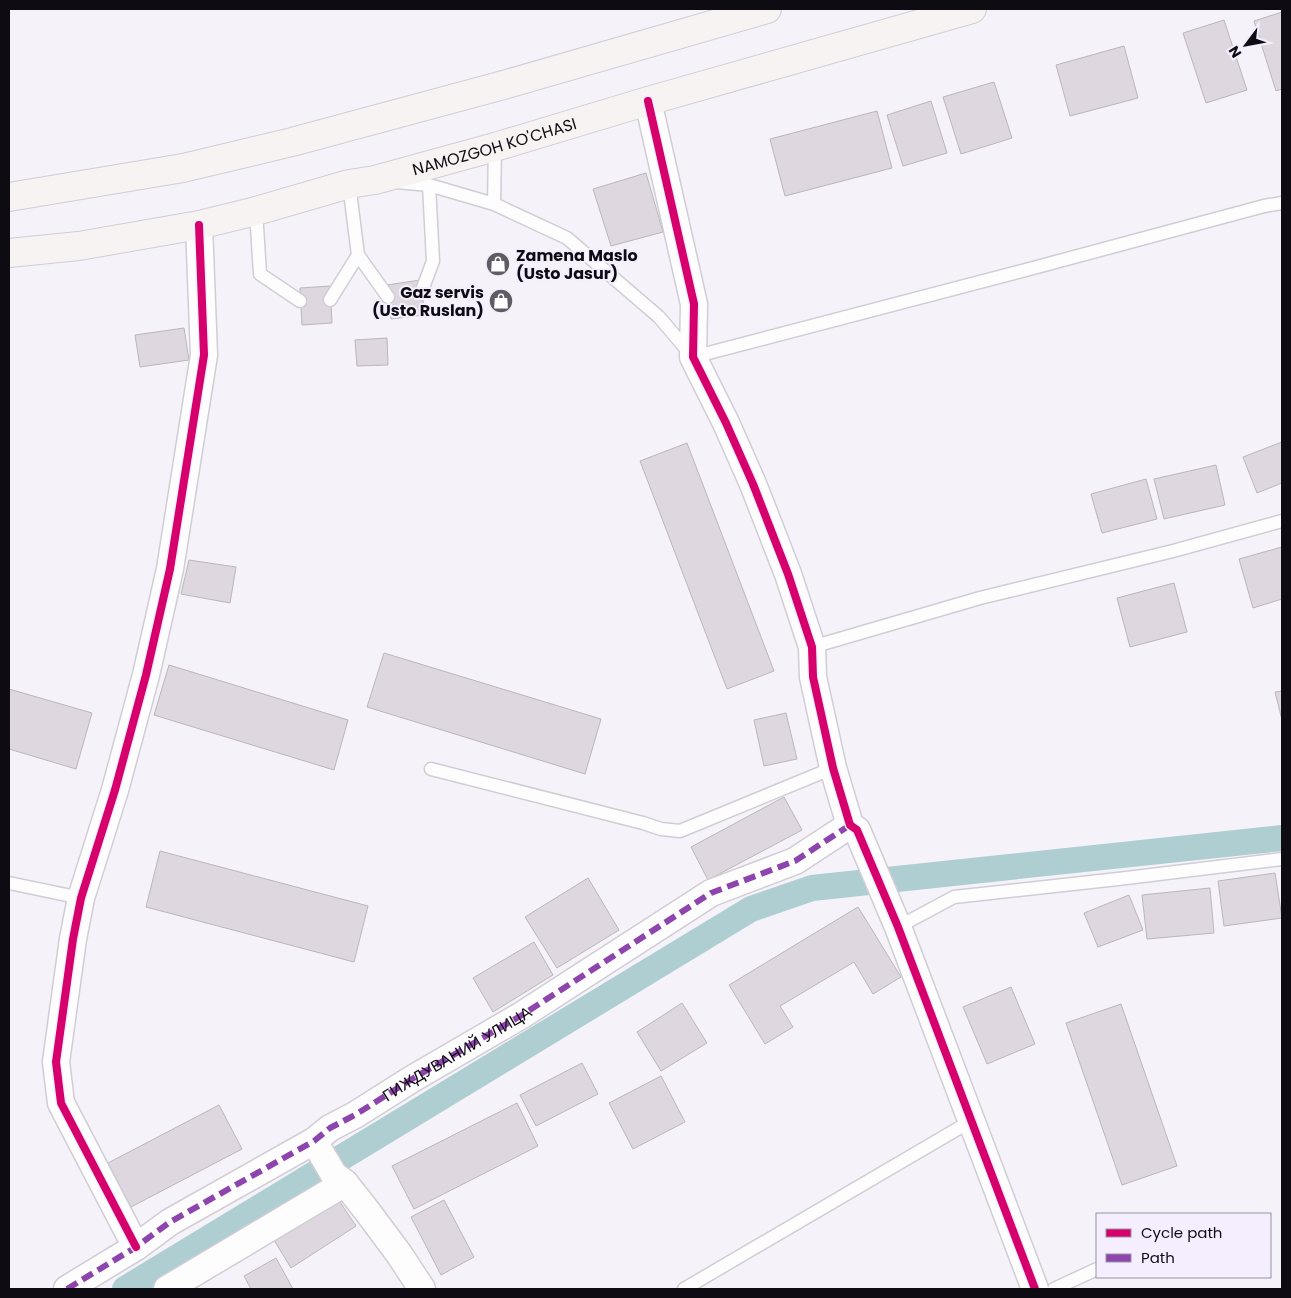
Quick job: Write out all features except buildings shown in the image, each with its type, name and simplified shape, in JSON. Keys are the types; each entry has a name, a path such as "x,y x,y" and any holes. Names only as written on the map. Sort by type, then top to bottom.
{"main road":[{"path":"9,197 183,168 292,142 507,84 767,9"},
{"name":"NAMOZGOH KO'CHASI","path":"9,253 79,246 199,225 256,211 495,147 648,101 972,9"}],"street":[{"path":"648,101 694,304 693,357 726,423 753,484 788,574 812,647 813,678 833,768 853,827 898,927 1035,1289"},
{"path":"136,1247 60,1103 56,1062 73,938 81,898 115,790 141,694 170,570 204,355 199,225"},
{"name":"ГИЖДУВАНИЙ УЛИЦА","path":"67,1289 136,1247 170,1222 316,1143 330,1128 522,1015 711,892 795,861 853,827"},
{"path":"316,1143 340,1180 399,1254 422,1289"},
{"path":"167,1289 340,1180"}],"lane":[{"path":"494,204 495,147"},
{"path":"330,300 358,255 362,182 429,185 494,204 566,238 659,317 693,357 1264,206 1282,203"},
{"path":"421,293 433,261 429,185"},
{"path":"256,211 260,274 300,302"},
{"path":"358,255 388,297"},
{"path":"812,647 980,598 1173,551 1282,521"},
{"path":"431,769 661,829 680,831 833,768"},
{"path":"898,927 954,897 1118,880 1282,859"},
{"path":"9,883 81,898"},
{"path":"684,1289 971,1121"},
{"path":"1054,1289 1096,1269"}],"waterway":[{"path":"125,1289 751,909 812,888 1282,838"}],"marked path":[{"path":"67,1289 136,1247 170,1222 314,1141 330,1128 522,1015 711,893 795,861 850,825"}],"cycle path":[{"path":"648,101 694,304 693,357 726,423 753,484 788,574 812,647 813,677 833,768 850,825 857,830 898,927 1035,1289"},
{"path":"136,1247 61,1103 56,1062 73,939 81,898 115,790 146,675 170,569 204,355 199,225"}],"place":[{"name":"Zamena Maslo (Usto Jasur)","path":"498,264"},
{"name":"Gaz servis (Usto Ruslan)","path":"501,301"}]}
